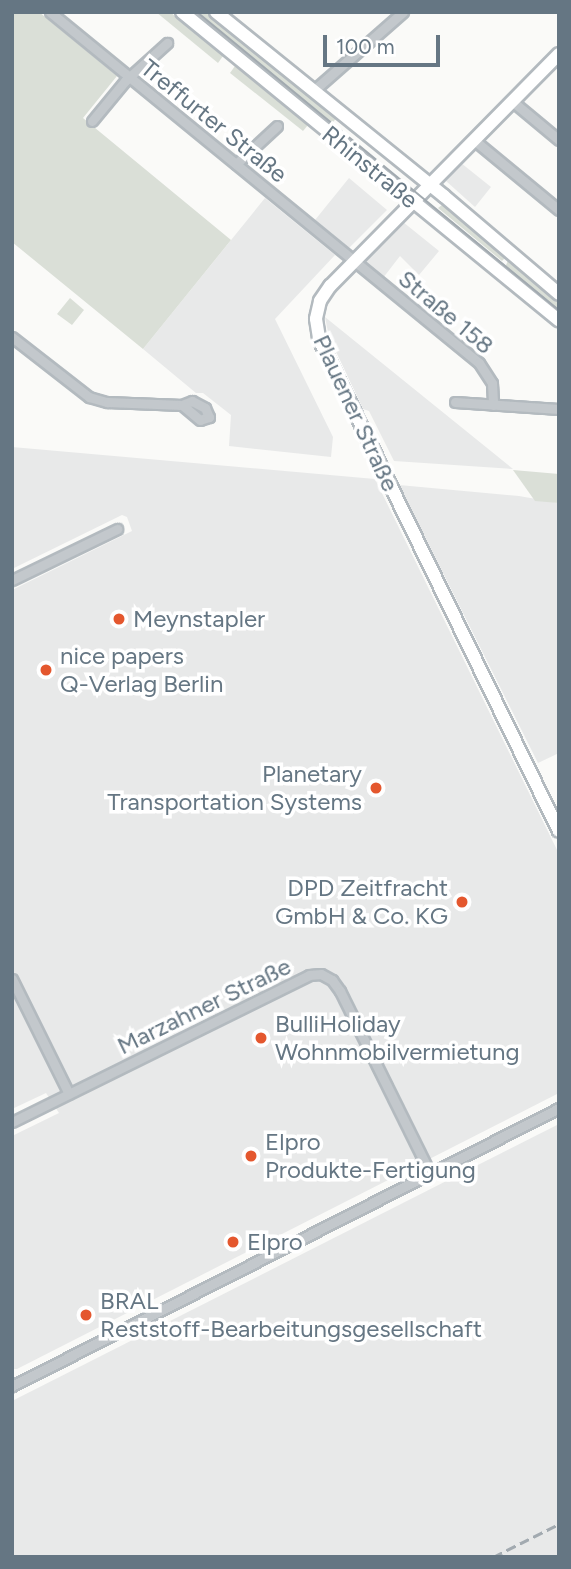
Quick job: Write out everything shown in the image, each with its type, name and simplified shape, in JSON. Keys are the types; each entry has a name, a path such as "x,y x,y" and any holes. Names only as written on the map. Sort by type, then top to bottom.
{"street":[{"name":"Treffurter Straße","path":"50,12 353,261"},
{"name":"Rhinstraße","path":"182,12 559,321"},
{"name":"Rhinstraße","path":"216,12 429,184 559,294"},
{"path":"313,91 402,12"},
{"path":"92,121 130,77 167,43"},
{"name":"Plauener Straße","path":"559,54 353,261 320,301 316,319 319,339 559,831"},
{"path":"512,101 559,140"},
{"path":"236,164 277,126"},
{"path":"474,140 559,210"},
{"name":"Straße 158","path":"353,261 484,367 492,383 493,405"},
{"path":"12,337 89,397 107,402 182,405"},
{"path":"455,402 559,409"},
{"path":"12,580 117,529"},
{"name":"Marzahner Straße","path":"12,1122 309,975 321,974 332,979 340,991 430,1173"},
{"path":"12,979 69,1094"},
{"path":"12,1386 559,1108"}],"shaded area":[{"path":"12,12 39,12 117,76 83,118 231,240 143,349 12,242"},
{"path":"156,12 170,12 223,56 218,63"},
{"path":"188,12 210,12 338,116 329,127"},
{"path":"235,66 308,125 303,131 230,73"},
{"path":"461,163 491,187 475,207 446,181"},
{"path":"349,178 387,210 349,248 315,220"},
{"path":"265,198 335,255 275,319 333,437 331,457 229,446 231,415 203,393 196,393 143,349"},
{"path":"442,205 507,256 502,261 438,208"},
{"path":"403,222 439,251 419,275 400,256 383,278 363,262"},
{"path":"509,258 559,302 559,315 504,270"},
{"path":"70,298 84,310 72,325 57,314"},
{"path":"325,317 513,469 394,461 369,411 363,409 329,337"},
{"path":"12,447 375,479 559,854 559,1093 17,1369 12,1369 12,1136 59,1113 46,1093 12,1109 12,590 132,531 127,517 122,515 12,569"},
{"path":"513,470 559,474 559,503 535,501"},
{"path":"399,485 519,496 559,503 559,753 538,763"},
{"path":"559,1124 559,1557 12,1557 12,1401"}],"tram line":[{"path":"197,12 559,310"}],"railway":[{"path":"493,1557 559,1524"}],"place":[{"name":"Meynstapler","path":"119,619"},
{"name":"nice papers Q-Verlag Berlin","path":"46,670"},
{"name":"Planetary Transportation Systems","path":"376,788"},
{"name":"DPD Zeitfracht GmbH & Co. KG","path":"462,902"},
{"name":"BulliHoliday Wohnmobilvermietung","path":"261,1038"},
{"name":"Elpro Produkte-Fertigung","path":"251,1156"},
{"name":"Elpro","path":"233,1242"},
{"name":"BRAL Reststoff-Bearbeitungsgesellschaft","path":"86,1315"}]}
